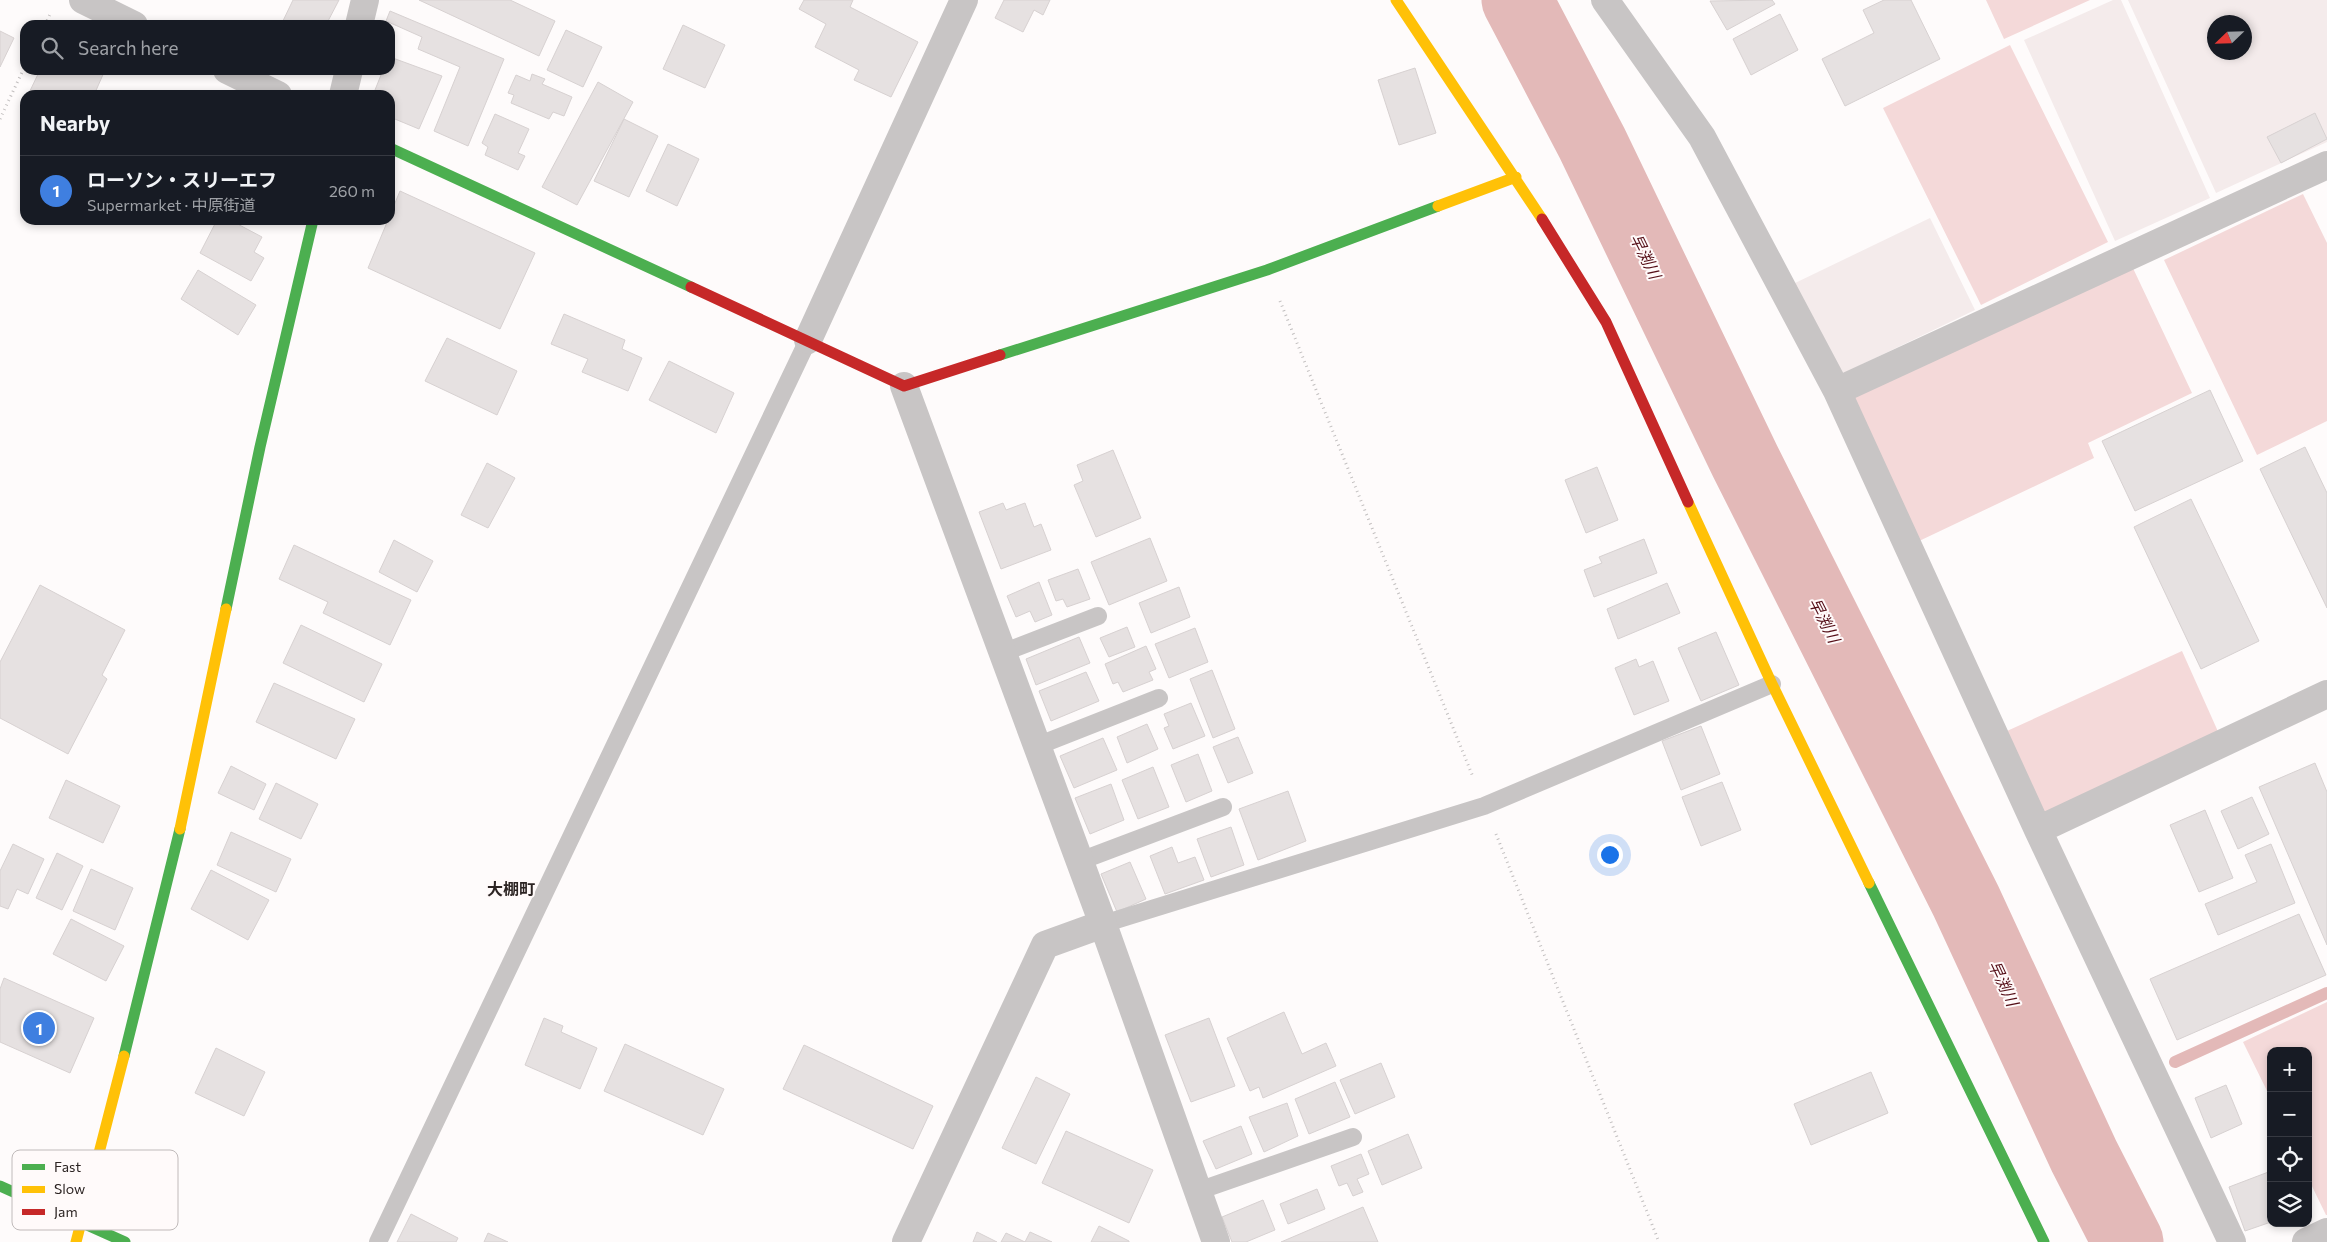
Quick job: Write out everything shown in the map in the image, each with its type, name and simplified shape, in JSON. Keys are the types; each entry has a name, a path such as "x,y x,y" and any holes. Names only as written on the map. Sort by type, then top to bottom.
{"street":[{"path":"83,0 124,20"},
{"path":"360,20 365,0"},
{"path":"808,340 964,0"},
{"path":"1396,0 1516,177 1606,322 1772,684 2044,1242"},
{"path":"1605,0 1702,137 1837,391 2038,830 2232,1242"},
{"path":"236,75 268,90"},
{"path":"344,90 348,75"},
{"path":"395,150 904,386 1267,270 1516,177"},
{"path":"1837,391 2327,166"},
{"path":"99,1150 171,872 260,447 313,225"},
{"path":"904,386 1103,924 1216,1242"},
{"path":"2038,830 2327,694"},
{"path":"906,1242 1045,944 1103,924"},
{"path":"0,1186 12,1192"},
{"path":"97,1230 125,1242"},
{"path":"2306,1242 2327,1232"}],"lane":[{"path":"378,1242 808,340"},
{"path":"1002,653 1098,616"},
{"path":"1103,924 1484,806 1772,684"},
{"path":"1037,746 1159,698"},
{"path":"1080,861 1223,807"},
{"path":"1198,1191 1353,1137"}],"path":[{"path":"0,119 21,75"},
{"path":"1267,270 1659,1242"}],"shaded area":[{"path":"1986,0 2090,0 2004,39"},
{"path":"2113,0 2121,0 2210,198 2115,241 2024,40"},
{"path":"2128,0 2327,0 2327,142 2216,193"},
{"path":"2010,45 2108,242 1981,305 1883,108"},
{"path":"2303,194 2327,243 2327,421 2257,455 2164,260"},
{"path":"1930,218 1975,310 1838,376 1793,284"},
{"path":"2131,264 2192,393 2088,443 2094,458 1917,542 1848,398"},
{"path":"2182,651 2220,736 2046,816 2007,731"},
{"path":"2327,1002 2327,1215 2312,1186 2312,1047 2267,1047 2267,1091 2243,1042"}],"building":[{"path":"293,0 339,0 329,20 283,20"},
{"path":"419,0 510,0 555,21 539,56"},
{"path":"804,0 853,0 850,7 918,42 891,97 854,80 859,70 815,47 826,24 799,9"},
{"path":"1004,0 1050,0 1043,15 1034,10 1023,32 995,18"},
{"path":"1772,0 1775,4 1727,30 1710,1"},
{"path":"1884,0 1911,0 1940,59 1845,106 1822,59 1874,33 1863,10"},
{"path":"390,11 504,59 468,146 434,131 460,67 418,49 422,37 395,25 395,20 386,20"},
{"path":"1780,14 1798,50 1751,75 1733,39"},
{"path":"683,25 725,45 705,88 663,69"},
{"path":"566,30 602,47 583,87 547,70"},
{"path":"0,31 14,38 0,67"},
{"path":"395,59 442,76 419,129 395,119 395,90 375,90 381,75 395,75"},
{"path":"1415,68 1436,133 1399,145 1378,80"},
{"path":"532,74 545,79 542,84 572,97 564,116 553,112 549,119 511,103 514,95 508,93 516,75 530,81"},
{"path":"38,75 103,75 96,90 30,90"},
{"path":"598,82 633,102 577,205 542,187"},
{"path":"2315,113 2327,139 2281,163 2267,137"},
{"path":"495,114 529,129 518,153 525,156 518,170 485,155 488,147 482,143"},
{"path":"624,119 658,136 629,197 594,181"},
{"path":"668,144 699,159 677,206 646,191"},
{"path":"400,191 535,253 500,329 368,268 386,225 395,225 395,203"},
{"path":"214,225 239,225 262,237 254,252 264,258 251,281 200,253"},
{"path":"198,270 256,305 238,335 181,299"},
{"path":"564,314 625,340 622,349 642,358 628,391 582,372 588,359 551,344"},
{"path":"447,338 517,371 497,415 425,381"},
{"path":"669,361 734,393 716,433 649,400"},
{"path":"2210,390 2243,461 2135,511 2102,441"},
{"path":"2305,447 2327,493 2327,608 2260,469"},
{"path":"1113,450 1141,518 1096,537 1074,485 1083,481 1077,465"},
{"path":"487,463 515,478 488,528 461,515"},
{"path":"1597,467 1618,520 1586,533 1565,480"},
{"path":"2191,499 2259,641 2201,669 2134,527"},
{"path":"1003,503 1006,510 1025,503 1034,527 1041,524 1051,550 1001,569 979,512"},
{"path":"1150,538 1167,581 1109,605 1091,562"},
{"path":"1644,539 1657,573 1594,597 1584,570 1602,563 1599,557"},
{"path":"394,540 433,561 417,592 379,572"},
{"path":"294,545 411,600 390,645 323,613 328,602 279,579"},
{"path":"1078,569 1090,599 1067,607 1063,599 1056,601 1048,580"},
{"path":"1039,582 1052,615 1035,622 1030,611 1016,617 1007,596"},
{"path":"1667,583 1680,613 1618,639 1607,609"},
{"path":"40,585 125,630 102,675 107,679 68,754 0,718 0,662"},
{"path":"1179,587 1190,617 1151,633 1139,603"},
{"path":"301,625 382,664 364,702 283,663"},
{"path":"1127,627 1135,647 1109,657 1100,638"},
{"path":"1195,628 1208,662 1169,678 1155,644"},
{"path":"1716,632 1739,685 1701,701 1678,648"},
{"path":"1079,637 1090,663 1036,685 1026,659"},
{"path":"1146,646 1156,669 1149,672 1153,680 1123,692 1118,682 1113,684 1105,664"},
{"path":"1636,659 1639,667 1653,661 1669,701 1634,715 1615,668"},
{"path":"1212,670 1235,729 1213,738 1190,679"},
{"path":"1086,672 1099,701 1051,721 1039,691"},
{"path":"274,683 355,719 336,759 256,722"},
{"path":"1191,703 1205,736 1173,749 1164,728 1169,726 1164,714"},
{"path":"1147,724 1158,749 1127,763 1117,737"},
{"path":"1701,726 1720,774 1681,790 1662,741"},
{"path":"1238,737 1253,773 1228,783 1213,747"},
{"path":"1103,738 1117,770 1074,788 1060,756"},
{"path":"1198,754 1212,791 1186,802 1171,765"},
{"path":"2315,763 2327,792 2327,945 2259,787"},
{"path":"231,766 266,784 254,810 218,793"},
{"path":"1153,767 1169,807 1138,819 1122,780"},
{"path":"66,780 120,806 103,843 49,818"},
{"path":"1722,782 1741,830 1701,846 1682,797"},
{"path":"276,783 318,804 301,839 259,819"},
{"path":"1111,784 1124,820 1090,834 1075,798"},
{"path":"1288,791 1306,841 1258,860 1239,809"},
{"path":"2252,797 2269,834 2238,849 2221,811"},
{"path":"2205,810 2233,878 2199,892 2170,825"},
{"path":"1231,827 1244,865 1211,877 1197,839"},
{"path":"231,832 291,859 276,892 217,865"},
{"path":"13,844 44,859 28,894 17,889 8,909 0,906 0,871"},
{"path":"2271,844 2295,903 2218,935 2205,904 2257,882 2245,855"},
{"path":"1172,847 1178,863 1195,857 1204,880 1165,894 1150,856"},
{"path":"57,853 83,866 62,910 36,898"},
{"path":"1130,862 1146,899 1117,912 1101,874"},
{"path":"91,869 133,888 115,930 73,911"},
{"path":"211,870 269,900 248,940 191,909"},
{"path":"2299,914 2326,975 2177,1040 2150,979"},
{"path":"71,919 124,946 106,981 53,954"},
{"path":"4,978 94,1018 70,1073 0,1042 0,989"},
{"path":"1284,1012 1302,1054 1326,1043 1336,1066 1263,1098 1259,1087 1250,1091 1227,1038"},
{"path":"544,1018 563,1026 561,1032 597,1048 580,1089 525,1065"},
{"path":"1209,1018 1235,1086 1191,1102 1165,1035"},
{"path":"625,1044 724,1089 703,1135 604,1091"},
{"path":"804,1045 933,1106 913,1149 783,1089"},
{"path":"216,1048 265,1072 244,1116 195,1093"},
{"path":"1381,1063 1395,1097 1355,1114 1340,1080"},
{"path":"1871,1072 1888,1113 1811,1145 1794,1104"},
{"path":"1036,1077 1070,1094 1036,1164 1002,1148"},
{"path":"1335,1082 1350,1117 1309,1134 1295,1099"},
{"path":"2226,1085 2242,1124 2211,1138 2195,1098"},
{"path":"1287,1103 1298,1136 1264,1152 1249,1117"},
{"path":"1241,1126 1252,1154 1216,1169 1203,1141"},
{"path":"1066,1131 1153,1170 1129,1223 1042,1183"},
{"path":"1408,1134 1422,1168 1382,1185 1368,1151"},
{"path":"1361,1154 1369,1174 1357,1179 1363,1192 1353,1196 1347,1183 1339,1186 1331,1166"},
{"path":"2267,1173 2267,1223 2245,1231 2229,1187"},
{"path":"1317,1189 1325,1209 1288,1224 1280,1204"},
{"path":"1263,1200 1275,1230 1246,1242 1232,1242 1222,1217"},
{"path":"1363,1207 1378,1242 1281,1242"},
{"path":"411,1214 458,1238 456,1242 397,1242"},
{"path":"1099,1226 1129,1241 1129,1242 1091,1242"},
{"path":"977,1232 997,1242 973,1242"},
{"path":"1030,1232 1052,1242 1025,1242"},
{"path":"488,1233 508,1242 484,1242"},
{"path":"1006,1233 1025,1242 1001,1242"}],"waterway":[{"name":"早渕川","path":"1517,0 1592,143 1745,461 1966,901 2084,1156 2128,1242"},
{"path":"2175,1062 2327,993"}],"traffic: fast":[{"path":"395,150 691,287"},
{"path":"1000,355 1267,270 1438,206"},
{"path":"226,609 260,447 312,225"},
{"path":"124,1056 180,829"},
{"path":"1869,883 2044,1242"},
{"path":"0,1186 12,1191"},
{"path":"98,1230 125,1242"}],"traffic: slow":[{"path":"1396,0 1542,219"},
{"path":"1438,206 1516,177"},
{"path":"1688,502 1772,684 1869,883"},
{"path":"180,829 226,609"},
{"path":"100,1150 124,1056"},
{"path":"76,1242 79,1230"}],"traffic: jam":[{"path":"1542,219 1606,322 1688,502"},
{"path":"691,287 904,386 1000,355"}],"place":[{"name":"ローソン・スリーエフ","path":"39,1028"}],"district":[{"name":"大棚町","path":"511,888"}]}
